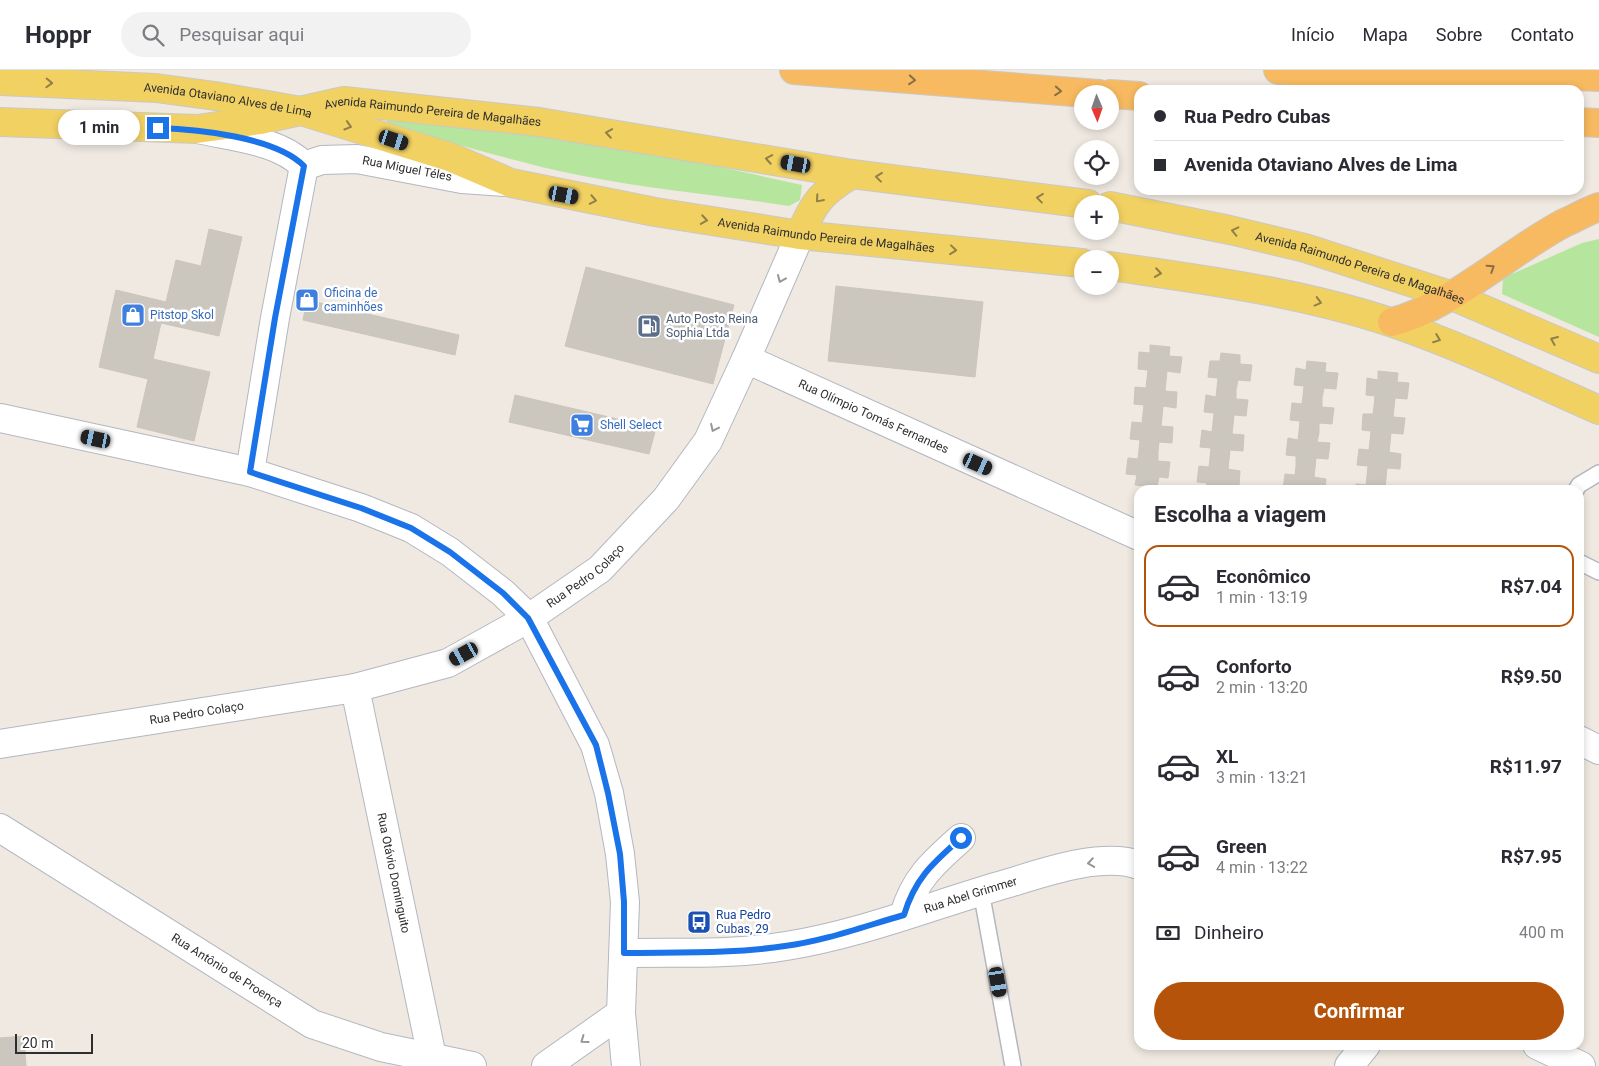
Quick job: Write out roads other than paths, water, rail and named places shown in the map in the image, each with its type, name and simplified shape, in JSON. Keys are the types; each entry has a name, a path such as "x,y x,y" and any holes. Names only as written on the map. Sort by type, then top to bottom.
{"highway":[{"path":"794,70 1074,92"},
{"path":"1278,70 1475,72 1599,77"},
{"path":"1119,95 1134,96"},
{"path":"1584,122 1599,123"},
{"path":"1392,322 1410,317 1450,295 1538,237 1599,207"}],"main road":[{"name":"Avenida Otaviano Alves de Lima","path":"0,81 156,88 302,111"},
{"name":"Avenida Raimundo Pereira de Magalhães","path":"302,111 344,101 467,113 616,134 852,174 1074,202"},
{"name":"Avenida Otaviano Alves de Lima","path":"0,122 197,129 260,120 302,111"},
{"name":"Avenida Raimundo Pereira de Magalhães","path":"302,111 450,157 511,182 656,212 800,235 1074,262"},
{"path":"800,235 816,200 832,186 852,174"},
{"name":"Avenida Raimundo Pereira de Magalhães","path":"1119,208 1230,230 1305,248 1450,295 1599,359"},
{"path":"1119,267 1273,290 1392,322 1455,346 1599,410"}],"street":[{"path":"197,129 262,144 294,157 304,166 275,318 250,472"},
{"name":"Rua Miguel Téles","path":"304,166 322,160 356,159 462,179 511,182"},
{"name":"Rua Pedro Colaço","path":"0,744 355,688 448,663 528,618 600,569 666,499 708,441 800,235"},
{"name":"Rua Olímpio Tomás Fernandes","path":"746,359 1134,534"},
{"path":"0,418 250,472 361,508 411,528 450,552 503,593 528,618 596,745 608,793 620,854 624,902 621,1013 626,1066"},
{"name":"Rua Otávio Dominguito","path":"355,688 432,1057"},
{"path":"1584,742 1599,750"},
{"name":"Rua Antônio de Proença","path":"0,828 312,1024 381,1047 472,1066"},
{"path":"904,915 919,879 932,863 961,838"},
{"name":"Rua Abel Grimmer","path":"624,953 732,951 786,946 832,936 1059,868 1102,862 1134,865"},
{"path":"546,1066 621,1013"},
{"path":"1349,1066 1362,1050"},
{"path":"1547,1050 1581,1066"}],"lane":[{"path":"1579,485 1599,473"},
{"path":"1584,564 1599,572"},
{"path":"981,891 1013,1066"}],"place":[{"name":"Oficina de caminhões","path":"307,300"},
{"name":"Pitstop Skol","path":"133,315"},
{"name":"Auto Posto Reina Sophia Ltda","path":"649,326"},
{"name":"Shell Select","path":"582,425"},
{"name":"Rua Pedro Cubas, 29","path":"699,922"}]}
